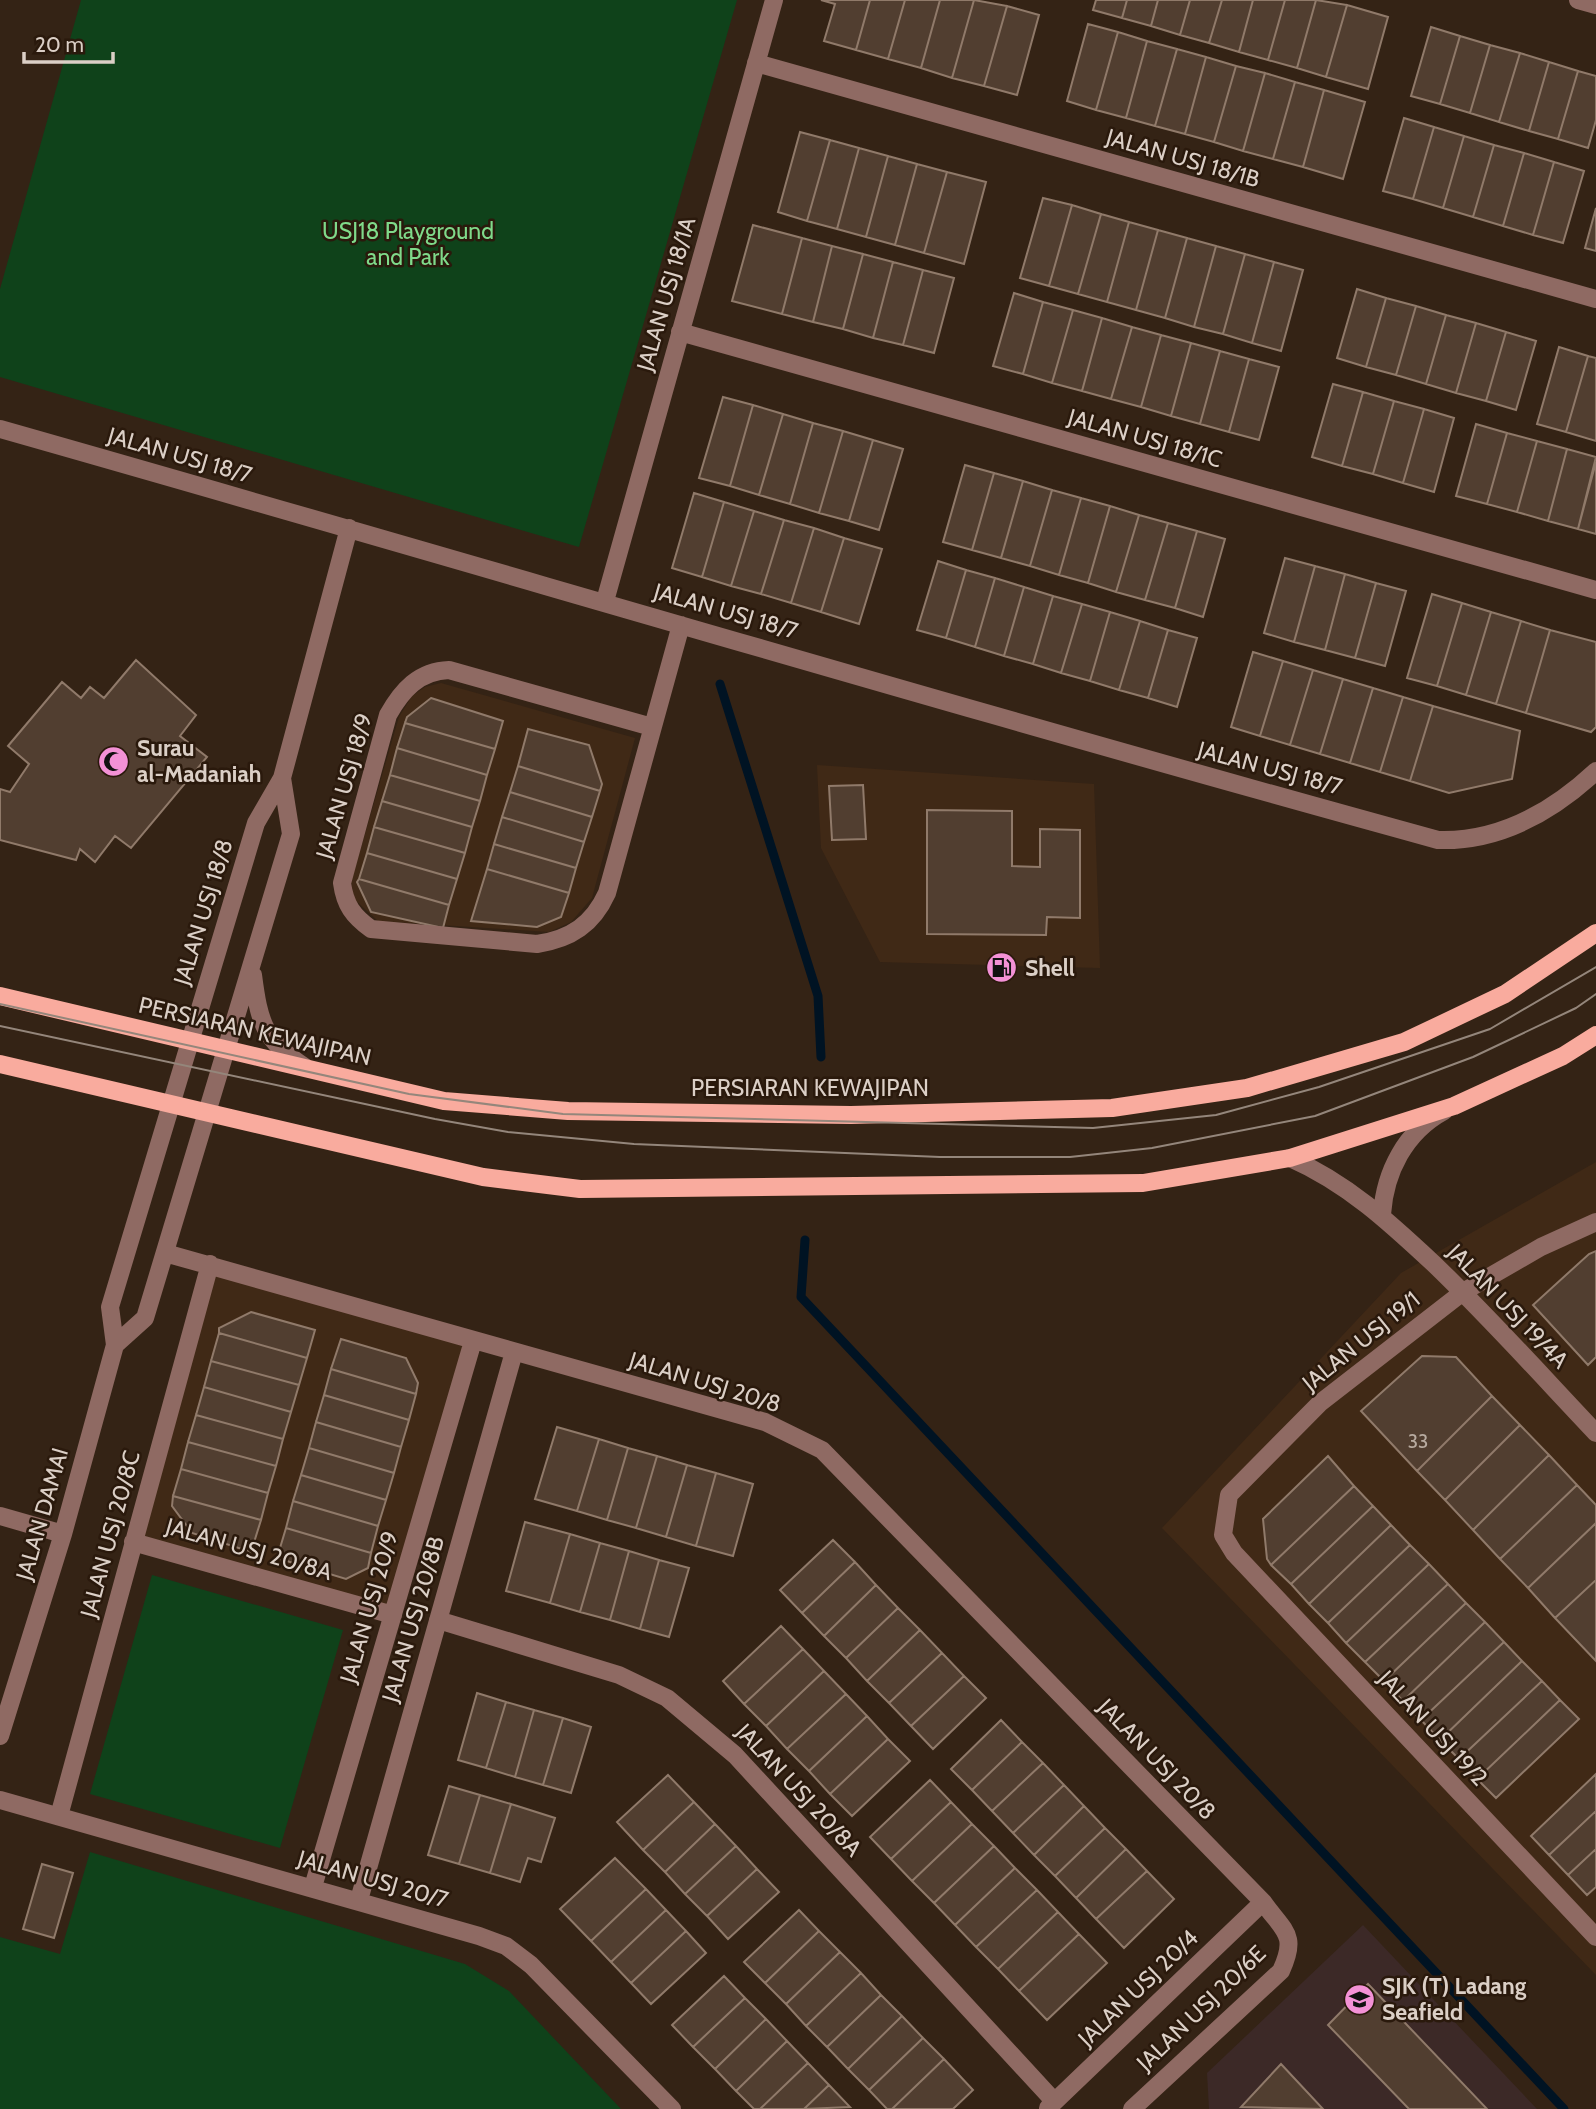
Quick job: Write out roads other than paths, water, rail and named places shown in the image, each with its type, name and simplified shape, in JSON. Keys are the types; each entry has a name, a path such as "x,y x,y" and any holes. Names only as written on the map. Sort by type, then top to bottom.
{"main road":[{"name":"PERSIARAN KEWAJIPAN","path":"0,996 444,1101 568,1111 850,1115 1112,1108 1247,1088 1404,1042 1505,994 1596,933"},
{"path":"0,1063 483,1177 580,1189 1143,1183 1290,1158 1454,1106 1563,1056 1596,1035"}],"street":[{"name":"JALAN USJ 18/1A","path":"605,601 774,0"},
{"path":"1578,0 1596,5"},
{"name":"JALAN USJ 18/1B","path":"756,63 1596,299"},
{"name":"JALAN USJ 18/1C","path":"680,332 1596,590"},
{"name":"JALAN USJ 18/7","path":"0,429 605,601 1183,770 1438,839 1466,841 1514,826 1564,798 1596,771"},
{"name":"JALAN USJ 18/8","path":"171,1105 256,823 282,778 349,528"},
{"name":"JALAN USJ 18/9","path":"652,727 449,670 434,671 415,680 400,695 388,715 342,883 344,901 357,918 371,929 537,944 559,941 580,930 598,911 607,893 681,625"},
{"name":"JALAN USJ 18/8","path":"226,1050 291,834 282,778"},
{"path":"251,965 258,1017 284,1053 306,1068"},
{"path":"115,1345 145,1318 226,1050"},
{"name":"JALAN DAMAI","path":"0,1736 63,1534 115,1345 110,1307 171,1105"},
{"path":"1382,1214 1383,1196 1395,1160 1419,1129 1454,1106"},
{"name":"JALAN USJ 19/4A","path":"1290,1158 1325,1173 1382,1214 1462,1292 1596,1433"},
{"name":"JALAN USJ 19/1","path":"1234,1553 1223,1535 1229,1494 1320,1403 1462,1292 1541,1247 1596,1222"},
{"name":"JALAN USJ 20/8","path":"165,1252 765,1422 822,1450 1263,1902"},
{"name":"JALAN USJ 20/8C","path":"59,1816 210,1264"},
{"name":"JALAN USJ 20/9","path":"313,1887 473,1341"},
{"name":"JALAN USJ 20/8B","path":"359,1900 514,1352"},
{"path":"0,1516 63,1534"},
{"name":"JALAN USJ 20/8A","path":"133,1542 393,1615"},
{"name":"JALAN USJ 19/2","path":"1234,1553 1596,1937"},
{"name":"JALAN USJ 20/8A","path":"438,1620 619,1675 658,1692 687,1713 735,1755 1050,2105"},
{"name":"JALAN USJ 20/7","path":"0,1801 359,1900 506,1947 531,1965 673,2109"},
{"name":"JALAN USJ 20/4","path":"1050,2105 1263,1902"},
{"name":"JALAN USJ 20/6E","path":"1132,2109 1280,1971 1290,1951 1289,1938 1263,1902"}],"waterway":[{"path":"720,684 818,996 821,1057"},
{"path":"805,1240 801,1297 1564,2109"}],"tram line":[{"path":"0,1004 409,1094 563,1114 1093,1128 1216,1115 1319,1087 1490,1029 1596,967"},
{"path":"0,1026 435,1119 508,1132 634,1144 940,1157 1070,1157 1152,1148 1315,1116 1473,1057 1576,1008 1596,994"}],"place":[{"name":"Surau al-Madaniah","path":"114,761"},
{"name":"Shell","path":"1002,968"},
{"name":"SJK (T) Ladang Seafield","path":"1359,1999"}],"park label":[{"name":"USJ18 Playground and Park","path":"408,244"}]}
